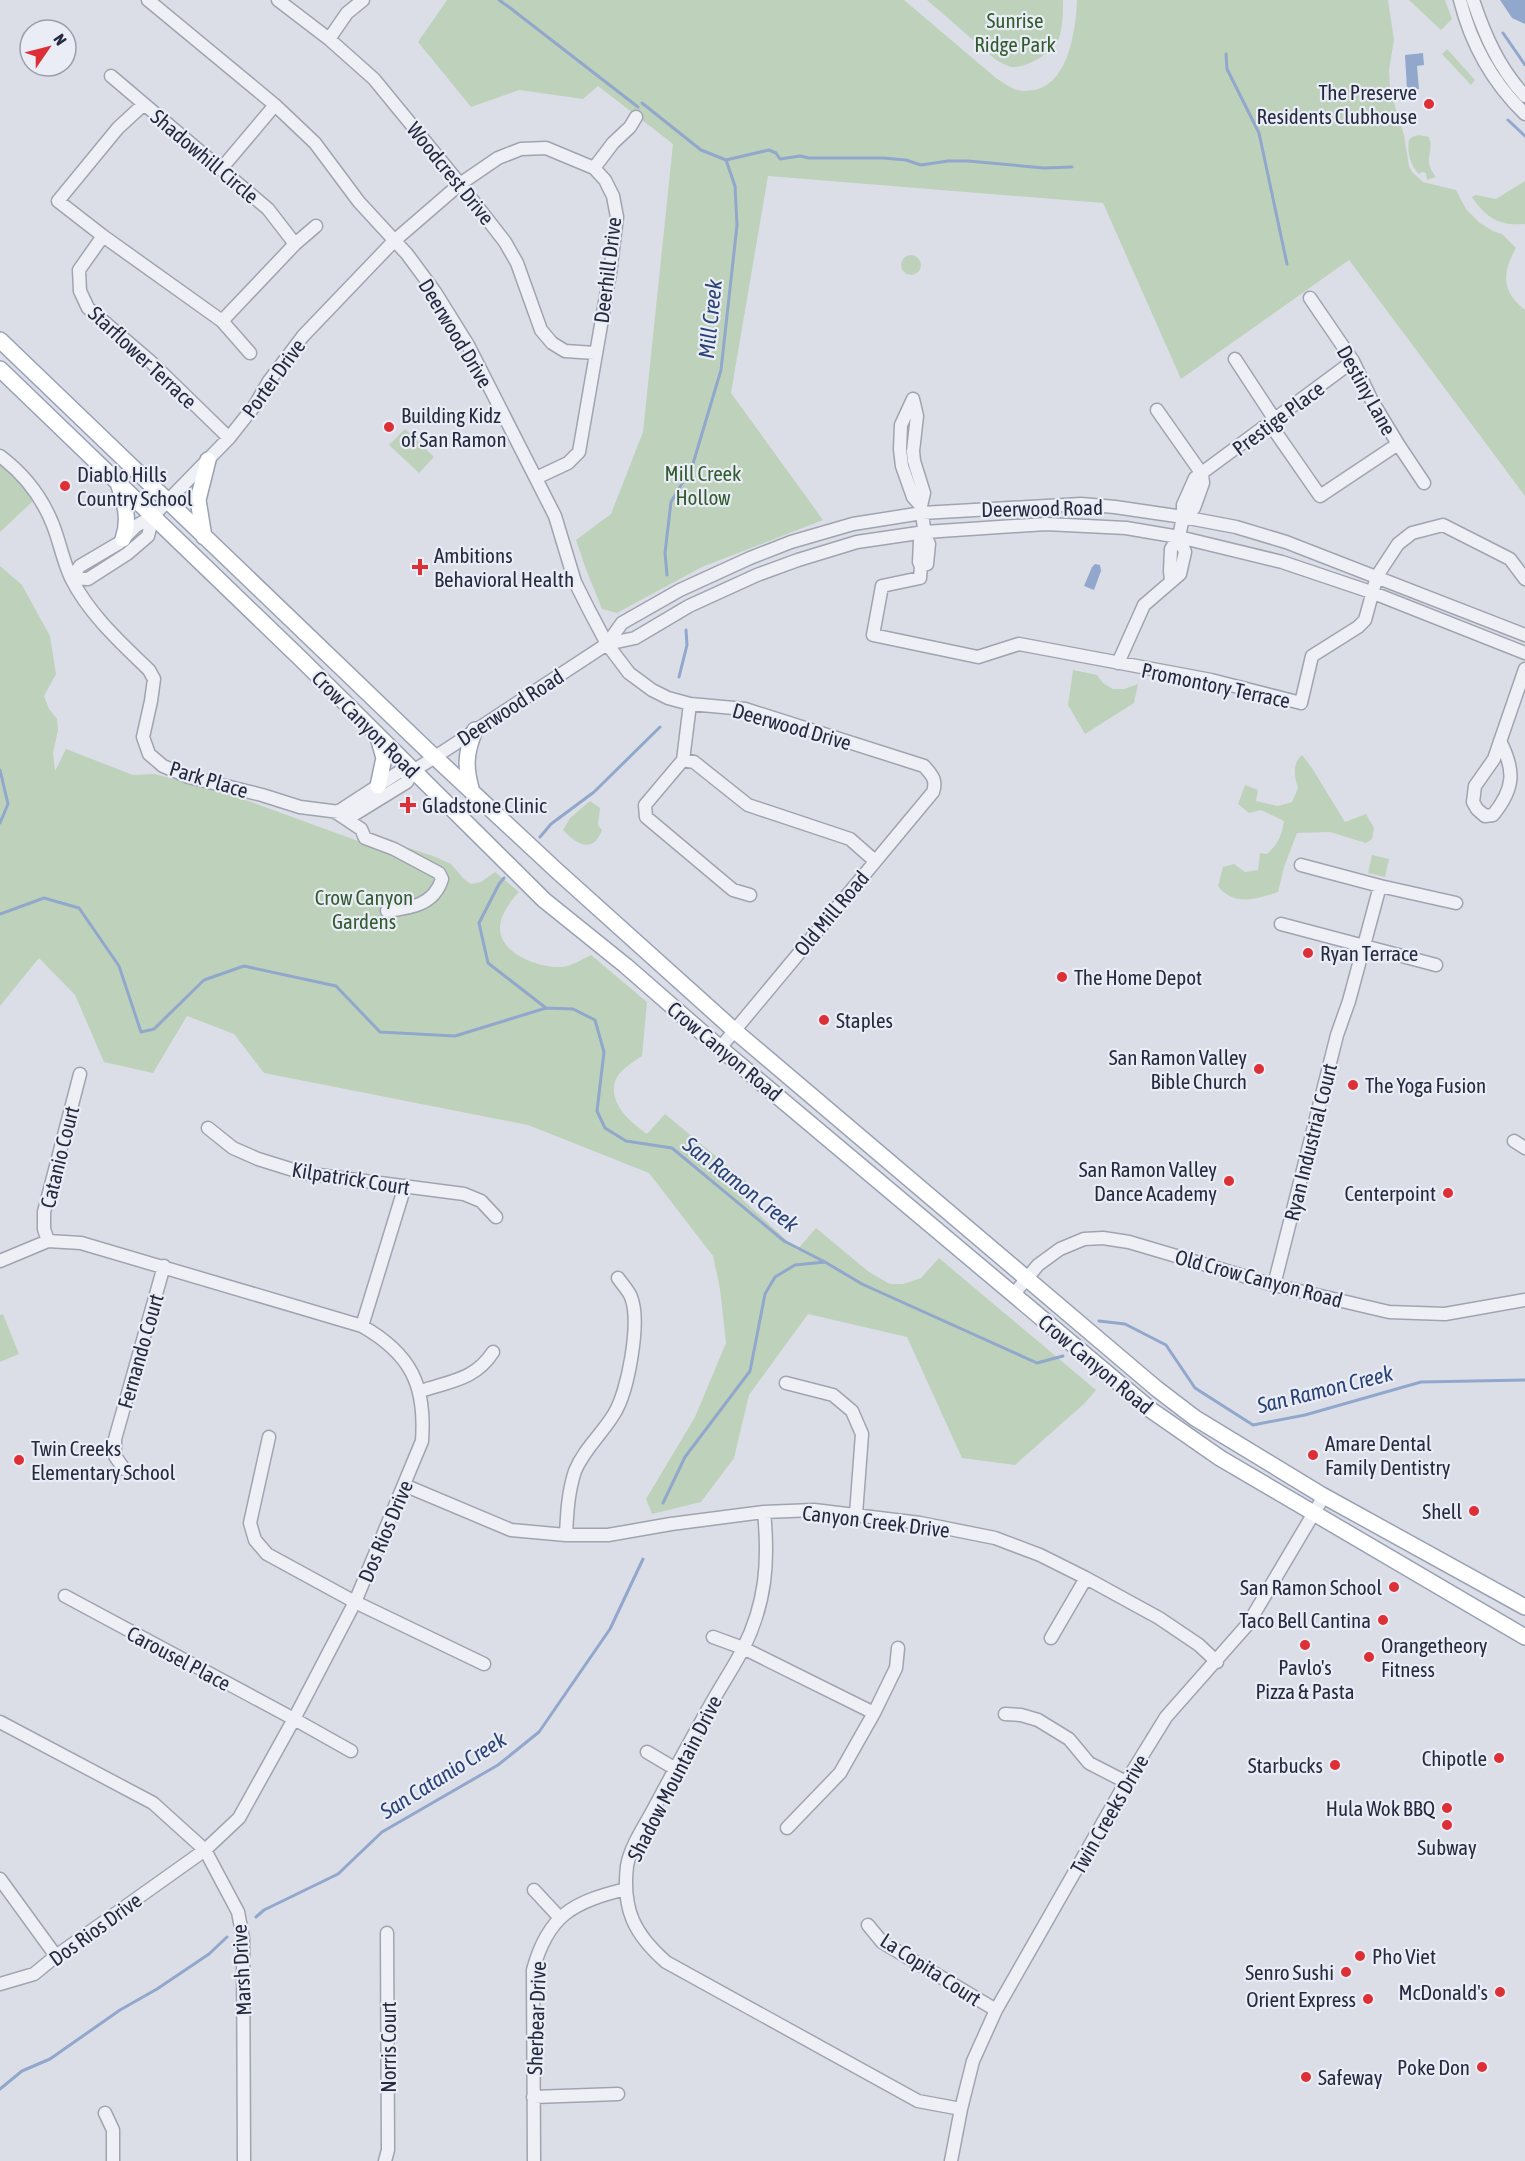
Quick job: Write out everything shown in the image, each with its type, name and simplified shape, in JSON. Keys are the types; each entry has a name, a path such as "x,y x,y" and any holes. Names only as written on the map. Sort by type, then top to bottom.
{"main road":[{"name":"Crow Canyon Road","path":"0,340 472,792 735,1031 1157,1389 1195,1418 1324,1496 1525,1607"},
{"name":"Crow Canyon Road","path":"0,369 544,900 626,966 720,1048 1159,1417 1220,1458 1525,1637"},
{"path":"204,537 198,500 208,460"},
{"path":"118,483 126,507 126,530 123,539"},
{"path":"472,792 467,776 466,759 475,730"},
{"path":"378,736 384,758 378,786"}],"street":[{"name":"Deerwood Drive","path":"148,0 275,105 315,143 359,202 407,254 435,292 468,345 555,516 575,582 607,644 629,673 652,690 668,698 690,704 745,709 924,766 934,776"},
{"name":"Woodcrest Drive","path":"278,0 329,39 374,79 460,184 505,242 517,263 541,330 552,343 565,351 595,352"},
{"path":"329,39 348,13 363,0"},
{"path":"1460,0 1475,46 1505,94 1525,114"},
{"path":"1473,0 1484,33 1496,58 1512,82 1525,96"},
{"path":"111,76 144,104"},
{"name":"Shadowhill Circle","path":"250,353 222,321 58,201 118,128 144,104 268,209 295,244"},
{"path":"221,169 275,105"},
{"path":"394,241 460,184 498,158 521,149 546,148 594,168 636,117"},
{"name":"Deerhill Drive","path":"536,478 568,463 579,452 584,430 617,217 612,195 605,180 594,168"},
{"path":"222,321 295,244 316,226"},
{"name":"Starflower Terrace","path":"103,236 79,270 80,291 88,308 151,362 230,438"},
{"name":"Porter Drive","path":"153,516 230,438 255,405 268,381 303,336 394,241"},
{"name":"Destiny Lane","path":"1310,297 1353,361 1372,401 1424,483"},
{"path":"1236,359 1320,496 1398,444"},
{"name":"Prestige Place","path":"1202,474 1353,361"},
{"path":"913,399 917,416 913,451 924,493 922,509 913,497 902,466 900,449 901,425 913,399"},
{"path":"1157,410 1202,474 1203,483 1194,508 1183,517 1179,537"},
{"name":"Park Place","path":"0,456 17,469 40,497 53,525 71,578 86,605 149,669 153,679 151,702 143,737 149,754 163,766 189,777 300,807 355,814 407,782 413,771"},
{"name":"Deerwood Road","path":"607,644 622,623 680,590 750,558 792,542 853,524 922,509 1081,504 1183,517 1236,527 1286,542 1525,634"},
{"name":"Promontory Terrace","path":"922,509 925,534 920,540 920,578 882,586 873,635 978,657 1018,644 1211,680 1301,703 1312,656 1358,627 1365,620 1377,576 1398,544 1412,533 1443,525 1509,559 1525,579"},
{"path":"71,578 88,579 127,554 148,536 153,516"},
{"path":"71,578 80,566 123,539 136,526 153,516"},
{"name":"Deerwood Road","path":"413,771 607,644 634,638 718,592 798,560 857,542 925,534 1046,524 1126,528 1179,537 1282,562 1371,592 1525,654"},
{"name":"Promontory Terrace","path":"1118,663 1144,605 1180,574 1185,552 1179,537"},
{"path":"1500,741 1512,769 1510,784 1502,804 1493,815 1485,816 1473,802 1475,786 1494,759 1500,741 1525,669"},
{"path":"690,704 682,760 645,805 646,817 733,890 750,895"},
{"path":"682,760 694,762 748,805 850,839 875,861"},
{"path":"387,911 407,909 423,904 440,886 442,879 439,873 394,849 366,838 361,828 336,813 399,772 413,771"},
{"name":"Old Mill Road","path":"720,1048 933,792 936,784 934,776"},
{"path":"1301,865 1456,903"},
{"path":"1363,945 1380,886"},
{"path":"1281,924 1436,965"},
{"name":"Ryan Industrial Court","path":"1274,1285 1337,1035 1349,1001 1363,945"},
{"name":"Catanio Court","path":"48,1241 44,1228 44,1212 80,1074"},
{"name":"Kilpatrick Court","path":"208,1128 233,1148 258,1159 303,1173 464,1194 481,1201 496,1217"},
{"path":"1514,1141 1525,1148"},
{"path":"362,1326 405,1186"},
{"name":"Old Crow Canyon Road","path":"1013,1295 1038,1265 1060,1249 1084,1239 1103,1238 1129,1242 1274,1285 1389,1312 1445,1314 1525,1300"},
{"name":"Dos Rios Drive","path":"0,1261 48,1241 81,1243 362,1326 379,1335 409,1366 421,1391 424,1416 422,1441 355,1602 239,1818 205,1850 34,1974 0,1984"},
{"name":"Fernando Court","path":"124,1469 115,1456 115,1439 164,1266"},
{"path":"566,1535 568,1500 575,1473 582,1457 614,1414 625,1393 635,1312 631,1296 618,1278"},
{"path":"421,1391 470,1375 484,1366 493,1352"},
{"path":"786,1383 833,1395 852,1412 862,1434 855,1514"},
{"path":"269,1437 250,1524 255,1540 267,1554 355,1602 484,1664"},
{"name":"Canyon Creek Drive","path":"404,1485 511,1530 566,1535 608,1535 764,1512 814,1510 920,1523 995,1538 1040,1555 1086,1578 1179,1630 1217,1662"},
{"name":"Twin Creeks Drive","path":"951,2161 973,2061 996,2010 1126,1782 1166,1717 1217,1662 1248,1624 1324,1496"},
{"name":"Shadow Mountain Drive","path":"764,1512 768,1550 764,1589 743,1648 674,1768 628,1863 626,1889 633,1923 646,1945 666,1962 918,2101 961,2109"},
{"path":"1051,1638 1086,1578"},
{"name":"Carousel Place","path":"65,1596 351,1751"},
{"path":"713,1637 743,1648 874,1713"},
{"path":"787,1828 840,1773 896,1668 898,1648"},
{"path":"1005,1714 1021,1715 1038,1720 1069,1739 1089,1763 1126,1782"},
{"name":"Marsh Drive","path":"0,1722 153,1803 205,1850 238,1912 243,1938 244,2161"},
{"path":"647,1752 674,1768"},
{"path":"0,1879 56,1956"},
{"name":"Sherbear Drive","path":"534,2161 533,1970 540,1947 548,1932 560,1918 596,1896 626,1889"},
{"path":"534,1890 560,1918"},
{"name":"La Copita Court","path":"868,1925 882,1942 996,2010"},
{"name":"Norris Court","path":"385,2161 388,2150 387,1933"},
{"path":"533,2097 618,2094"},
{"path":"105,2113 114,2130 113,2161"}],"green space":[{"name":"Mill Creek Hollow","path":"447,0 904,0 996,78 1008,86 1023,91 1046,86 1063,66 1075,25 1077,0 1388,0 1394,40 1389,70 1390,90 1404,135 1412,172 1423,182 1456,190 1466,209 1480,223 1502,234 1516,248 1508,266 1506,281 1512,296 1525,310 1525,496 1349,260 1181,379 1103,203 768,176 731,393 823,520 702,567 617,613 602,609 576,540 611,514 643,432 673,144 598,86 583,99 519,90 471,107 418,42"},
{"name":"Sunrise Ridge Park","path":"927,0 1063,0 1059,38 1046,54 1025,65 1012,67 995,59"},
{"path":"1409,0 1445,0 1452,19 1441,30"},
{"path":"1447,49 1475,80 1471,85 1442,54"},
{"path":"1419,135 1429,137 1431,148 1429,165 1436,177 1427,180 1426,173 1419,174 1411,163 1408,150 1409,140"},
{"path":"1525,181 1525,224 1508,224 1494,219 1472,197 1476,195 1496,199"},
{"path":"911,255 918,258 921,265 918,272 911,275 904,272 901,265 904,258"},
{"path":"405,429 434,457 419,473 389,445"},
{"path":"0,464 10,471 34,500 0,532"},
{"name":"Crow Canyon Gardens","path":"0,566 22,585 50,636 56,674 44,696 49,709 57,719 58,730 53,753 55,771 66,749 133,775 155,774 229,794 369,845 391,842 433,856 451,864 471,884 481,882 495,872 519,892 509,903 500,923 502,937 506,945 514,952 532,962 552,967 569,965 591,955 647,1002 642,1056 622,1071 614,1086 614,1094 621,1110 633,1123 647,1134 665,1114 747,1182 742,1199 797,1250 816,1228 869,1272 890,1284 903,1284 921,1278 939,1258 1096,1390 1085,1403 1015,1465 962,1458 907,1337 808,1314 749,1395 734,1458 701,1502 652,1514 646,1499 695,1417 726,1343 720,1289 713,1256 649,1173 528,1125 264,1073 234,1034 187,1016 153,1073 104,1062 75,995 39,958 0,1006"},
{"path":"1073,670 1097,675 1103,683 1113,689 1124,689 1138,684 1134,703 1085,734 1068,705"},
{"path":"1302,755 1345,822 1366,814 1374,828 1372,839 1366,843 1330,832 1297,833 1284,867 1278,892 1246,900 1231,897 1218,886 1223,867 1234,864 1245,872 1258,870 1260,853 1267,854 1277,843 1284,821 1261,810 1249,813 1238,804 1245,785 1258,790 1256,801 1278,806 1292,802 1298,788 1295,766"},
{"path":"590,801 600,808 598,825 602,830 594,842 584,845 563,830 570,818"},
{"path":"1372,855 1389,859 1385,877 1368,873"},
{"path":"3,1314 19,1354 0,1362 0,1315"}],"water":[{"path":"1500,0 1525,0 1525,24 1512,18"},
{"path":"1423,53 1424,65 1417,66 1419,89 1407,90 1405,55"},
{"path":"1095,564 1100,565 1101,571 1094,590 1084,586"}],"waterway":[{"path":"499,0 513,10"},
{"path":"514,11 638,107"},
{"path":"1503,33 1525,65"},
{"path":"1226,54 1227,69 1259,133 1287,264"},
{"name":"Mill Creek","path":"642,103 701,150 726,160 735,186 737,225 721,370 692,467 671,502 665,553 667,575"},
{"path":"1508,120 1525,136"},
{"path":"726,160 769,150 776,153 780,159 800,156 883,158 906,160 921,165 968,161 1044,168 1072,167"},
{"name":"Mill Creek","path":"679,677 687,645 686,630"},
{"name":"Mill Creek","path":"540,837 551,824 594,792 660,727"},
{"path":"0,770 8,804 0,823"},
{"name":"Mill Creek","path":"504,878 479,923 488,963 546,1008"},
{"name":"San Ramon Creek","path":"0,914 44,898 79,908 119,966 141,1032 154,1029 204,980 244,966 336,986 380,1032 455,1036 546,1008 573,1009 595,1020 604,1052 597,1111 605,1128 626,1141 672,1148 784,1241 862,1284 1037,1363 1063,1356"},
{"name":"San Catanio Creek","path":"663,1503 685,1457 750,1371 765,1294 775,1277 795,1265 825,1262"},
{"name":"San Ramon Creek","path":"1099,1321 1125,1324 1166,1345 1195,1388 1253,1425 1305,1415 1421,1382 1525,1380"},
{"name":"San Catanio Creek","path":"256,1917 264,1910 338,1874 382,1832 498,1765 539,1732 610,1629 643,1559"},
{"name":"San Catanio Creek","path":"0,2089 22,2071 50,2059 120,2010 157,1989 209,1954 227,1937"}],"place":[{"name":"The Preserve Residents Clubhouse","path":"1429,104"},
{"name":"Building Kidz of San Ramon","path":"389,427"},
{"name":"Diablo Hills Country School","path":"65,486"},
{"name":"Ambitions Behavioral Health","path":"420,567"},
{"name":"Gladstone Clinic","path":"408,805"},
{"name":"Ryan Terrace","path":"1308,953"},
{"name":"The Home Depot","path":"1062,977"},
{"name":"Staples","path":"824,1020"},
{"name":"San Ramon Valley Bible Church","path":"1259,1069"},
{"name":"The Yoga Fusion","path":"1353,1085"},
{"name":"San Ramon Valley Dance Academy","path":"1229,1181"},
{"name":"Centerpoint","path":"1448,1193"},
{"name":"Amare Dental Family Dentistry","path":"1313,1455"},
{"name":"Twin Creeks Elementary School","path":"19,1460"},
{"name":"Shell","path":"1474,1511"},
{"name":"San Ramon School","path":"1394,1587"},
{"name":"Taco Bell Cantina","path":"1383,1620"},
{"name":"Pavlo's Pizza & Pasta","path":"1305,1645"},
{"name":"Orangetheory Fitness","path":"1369,1657"},
{"name":"Chipotle","path":"1499,1758"},
{"name":"Starbucks","path":"1335,1765"},
{"name":"Hula Wok BBQ","path":"1447,1808"},
{"name":"Subway","path":"1447,1825"},
{"name":"Pho Viet","path":"1360,1956"},
{"name":"Senro Sushi","path":"1346,1972"},
{"name":"McDonald's","path":"1500,1992"},
{"name":"Orient Express","path":"1368,1999"},
{"name":"Poke Don","path":"1482,2067"},
{"name":"Safeway","path":"1306,2077"}]}
